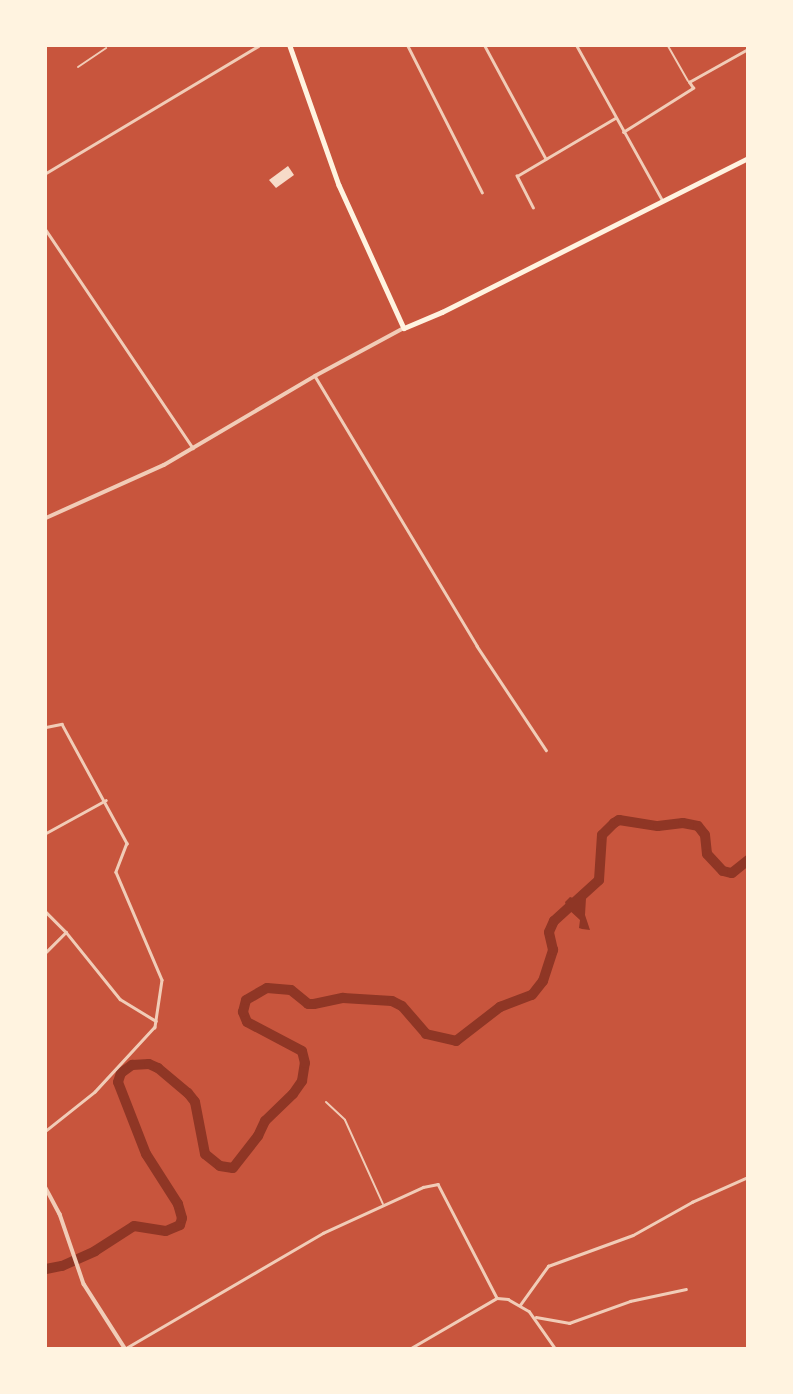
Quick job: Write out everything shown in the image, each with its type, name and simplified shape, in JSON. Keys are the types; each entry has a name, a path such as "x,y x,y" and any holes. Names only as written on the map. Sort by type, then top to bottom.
{"main road":[{"path":"290,46 344,196 404,328 442,312 747,159"}],"street":[{"path":"46,173 258,46"},
{"path":"408,46 482,192"},
{"path":"485,46 546,159"},
{"path":"577,46 663,201"},
{"path":"623,132 692,88 689,82 747,49"},
{"path":"533,208 517,176 615,118"},
{"path":"46,230 194,448"},
{"path":"46,518 141,477 315,376 404,328"},
{"path":"315,376 477,646 547,750"},
{"path":"46,727 62,724 106,800 127,843 116,872 162,980 155,1027 95,1092 46,1131"},
{"path":"46,833 106,800"},
{"path":"46,912 66,932 120,999 156,1021"},
{"path":"46,952 66,932"},
{"path":"520,1305 548,1266 639,1232 692,1202 747,1177"},
{"path":"46,1188 60,1214 71,1252 90,1295 125,1349 323,1233 383,1205 438,1184 497,1298 520,1305 536,1317 555,1349"},
{"path":"536,1317 569,1323 629,1301 685,1289"},
{"path":"411,1349 497,1298"}],"lane":[{"path":"668,46 689,82"},
{"path":"78,67 106,48"},
{"path":"326,1102 345,1120 383,1205"}],"shaded area":[{"path":"593,887 586,898 585,915 590,930 582,929 579,928 580,920 567,908 565,902 570,897 576,899"}],"building":[{"path":"288,166 294,175 276,188 269,180"}],"waterway":[{"path":"46,1269 62,1266 95,1251 134,1226 166,1231 180,1225 182,1218 178,1204 146,1154 118,1082 121,1073 132,1065 149,1064 158,1068 188,1093 195,1102 205,1154 220,1166 233,1168 258,1136 265,1121 293,1094 302,1081 305,1063 302,1051 247,1022 243,1012 246,1000 267,988 291,990 308,1004 343,998 392,1001 402,1006 426,1034 456,1041 500,1007 532,995 543,981 553,950 549,932 554,921 599,880 602,835 614,823 619,820 658,826 683,823 698,826 705,835 707,854 723,871 732,873 748,860"}]}
